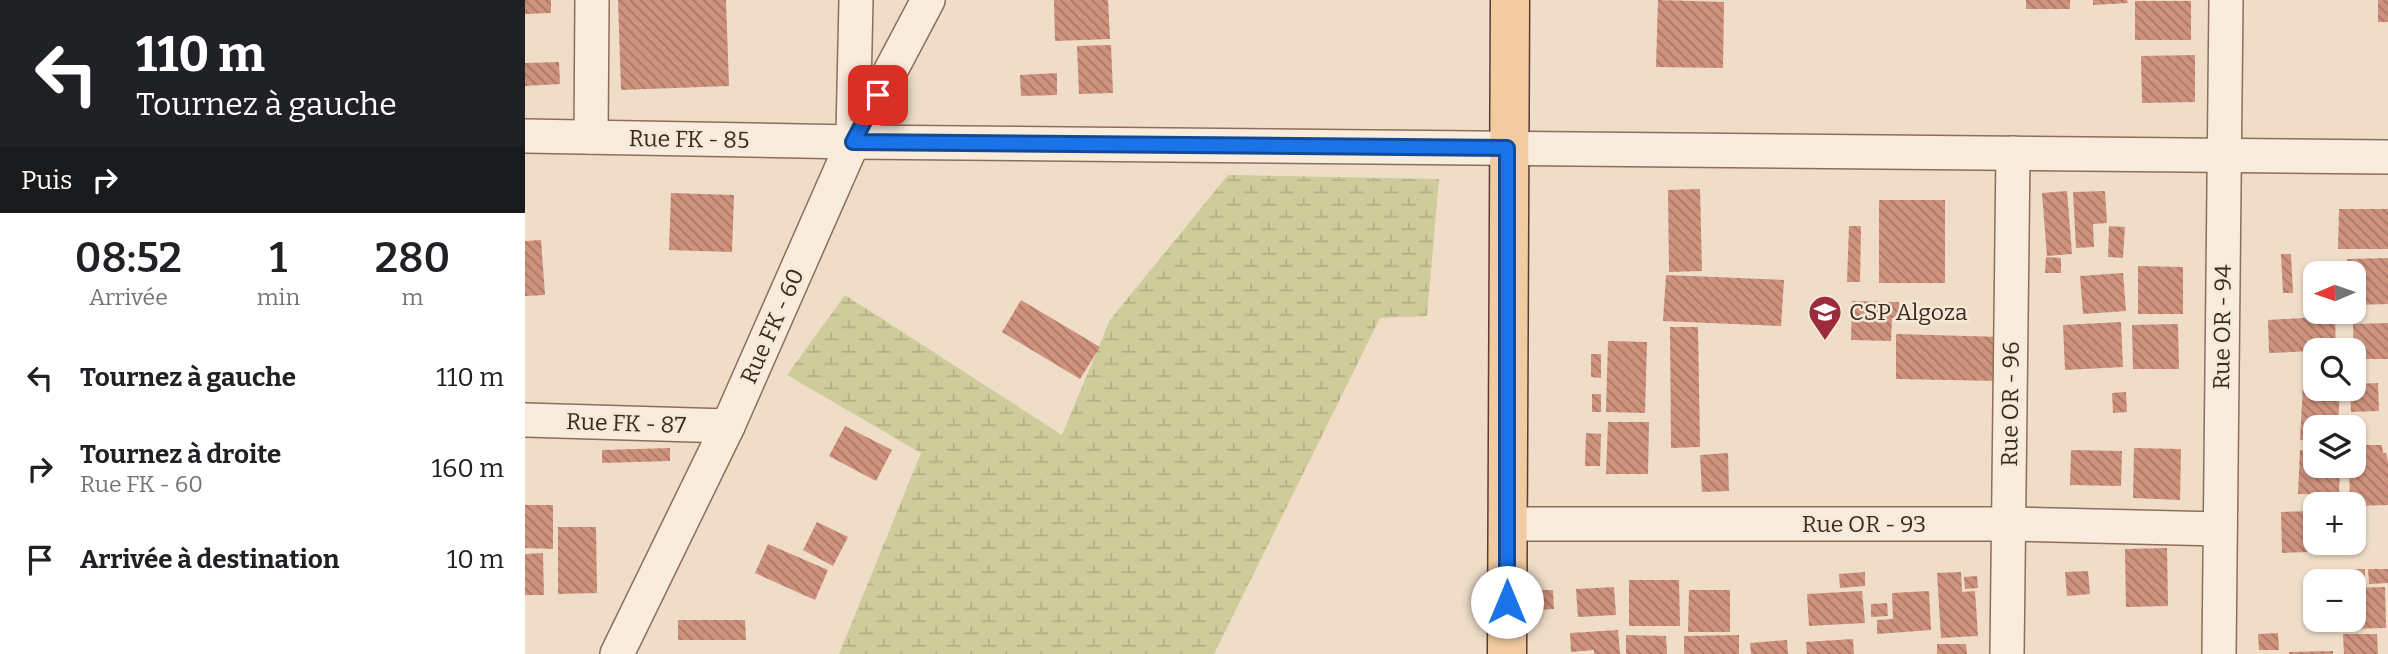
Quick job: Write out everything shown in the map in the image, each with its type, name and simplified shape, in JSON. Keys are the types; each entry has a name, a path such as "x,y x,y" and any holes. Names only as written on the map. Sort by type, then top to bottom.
{"main road":[{"path":"1507,654 1507,148 1510,0"}],"street":[{"path":"591,138 592,0"},
{"path":"853,142 856,0"},
{"name":"Rue FK - 60","path":"617,654 728,426 853,142 928,0"},
{"name":"Rue OR - 94","path":"2219,654 2226,0"},
{"name":"Rue FK - 85","path":"525,136 853,142 2388,157"},
{"name":"Rue OR - 96","path":"2007,654 2013,153"},
{"name":"Rue FK - 87","path":"525,420 728,426"},
{"name":"Rue OR - 93","path":"1507,524 2008,524 2220,529"}],"green space":[{"path":"1228,175 1439,179 1427,316 1380,318 1214,654 839,654 921,453 787,375 845,295 1062,435 1110,320"}],"building":[{"path":"525,0 551,0 551,13 525,14"},
{"path":"618,0 726,0 729,86 621,90"},
{"path":"1054,0 1108,0 1110,39 1055,41"},
{"path":"1658,0 1724,2 1723,68 1656,67"},
{"path":"2026,0 2070,0 2070,9 2026,9"},
{"path":"2093,0 2127,0 2128,3 2093,5"},
{"path":"2378,0 2388,0 2388,22 2378,22"},
{"path":"2135,1 2191,1 2191,40 2135,40"},
{"path":"1111,45 1113,93 1079,94 1077,46"},
{"path":"2195,55 2195,102 2142,103 2141,56"},
{"path":"559,62 560,84 525,86 525,63"},
{"path":"1057,73 1057,95 1021,96 1020,75"},
{"path":"1700,189 1702,271 1669,272 1668,190"},
{"path":"2067,191 2072,254 2047,256 2042,193"},
{"path":"2105,191 2107,223 2093,224 2094,247 2076,248 2073,192"},
{"path":"671,193 734,195 732,252 669,250"},
{"path":"1879,200 1945,200 1945,283 1879,283"},
{"path":"2339,209 2388,209 2388,249 2338,249"},
{"path":"1849,226 1861,226 1860,282 1847,282"},
{"path":"2109,226 2125,227 2123,258 2108,257"},
{"path":"541,240 545,295 525,296 525,241"},
{"path":"2281,254 2291,254 2293,293 2283,293"},
{"path":"2046,257 2061,258 2061,273 2045,273"},
{"path":"2388,258 2388,304 2366,305 2366,261 2347,259"},
{"path":"2138,266 2183,267 2183,314 2138,314"},
{"path":"2123,273 2126,311 2083,314 2080,276"},
{"path":"1666,275 1784,280 1781,326 1663,321"},
{"path":"1021,300 1100,347 1080,379 1002,332"},
{"path":"1852,301 1899,302 1899,318 1892,318 1891,341 1851,340"},
{"path":"2303,318 2303,324 2335,324 2336,338 2303,338 2303,351 2269,353 2268,320"},
{"path":"2121,322 2123,367 2065,370 2063,325"},
{"path":"2388,323 2388,359 2366,359 2366,338 2353,338 2353,324"},
{"path":"2178,324 2179,369 2133,369 2132,325"},
{"path":"1670,327 1698,327 1700,447 1671,448"},
{"path":"1896,334 2002,337 2001,381 1896,379"},
{"path":"1608,341 1647,342 1645,413 1606,412"},
{"path":"1591,354 1601,354 1601,378 1591,377"},
{"path":"2378,383 2379,411 2351,412 2351,401 2366,401 2366,384"},
{"path":"2303,384 2303,401 2339,401 2339,415 2303,415 2303,440 2300,440"},
{"path":"2126,392 2127,412 2113,413 2112,393"},
{"path":"1592,394 1601,394 1601,412 1592,412"},
{"path":"1608,422 1649,422 1648,474 1606,474"},
{"path":"845,426 892,450 876,481 829,456"},
{"path":"1586,433 1601,434 1600,466 1585,466"},
{"path":"2366,445 2382,445 2388,462 2388,505 2366,506 2366,492 2350,492 2349,478 2366,478"},
{"path":"670,448 670,461 602,463 602,450"},
{"path":"2134,448 2181,449 2180,500 2133,498"},
{"path":"2071,450 2122,451 2121,486 2070,485"},
{"path":"2300,450 2303,450 2303,478 2340,478 2339,492 2298,494"},
{"path":"1728,453 1729,491 1702,492 1700,455"},
{"path":"525,505 553,505 553,549 525,548"},
{"path":"2303,511 2303,552 2282,553 2281,512"},
{"path":"817,522 848,537 833,566 803,550"},
{"path":"558,527 596,527 597,593 558,594"},
{"path":"768,544 828,570 815,600 755,573"},
{"path":"2167,548 2168,606 2126,607 2125,549"},
{"path":"543,553 544,595 525,595 525,554"},
{"path":"2368,569 2388,569 2388,583 2369,584"},
{"path":"2088,571 2090,594 2067,596 2065,572"},
{"path":"1865,572 1865,586 1840,588 1839,574"},
{"path":"1961,572 1962,592 1975,591 1978,636 1941,638 1937,573"},
{"path":"1977,576 1978,588 1965,589 1964,577"},
{"path":"1629,580 1679,580 1680,626 1629,626"},
{"path":"1614,587 1616,615 1578,617 1576,589"},
{"path":"2385,587 2386,628 2366,628 2366,588"},
{"path":"1536,590 1553,590 1554,609 1537,610"},
{"path":"1689,590 1730,590 1730,632 1688,632"},
{"path":"1862,591 1865,623 1809,626 1807,594"},
{"path":"1929,591 1931,630 1877,634 1877,620 1893,619 1892,593"},
{"path":"1887,603 1888,616 1871,617 1871,604"},
{"path":"678,620 745,620 746,640 678,640"},
{"path":"1618,630 1620,654 1594,654 1594,650 1571,652 1570,633"},
{"path":"2278,633 2279,650 2259,650 2258,634"},
{"path":"2343,634 2377,634 2378,654 2344,654"},
{"path":"1626,635 1666,636 1667,654 1626,654"},
{"path":"1739,635 1739,654 1684,654 1684,636"},
{"path":"1853,639 1854,654 1807,654 1806,642"},
{"path":"1787,640 1788,654 1751,654 1750,643"},
{"path":"1937,644 1966,644 1967,654 1937,654"},
{"path":"2333,651 2333,654 2289,654 2289,652"}],"place":[{"name":"CSP Algoza","path":"1825,342"}],"route":[{"path":"878,95 853,142 1507,148 1507,602"}]}
